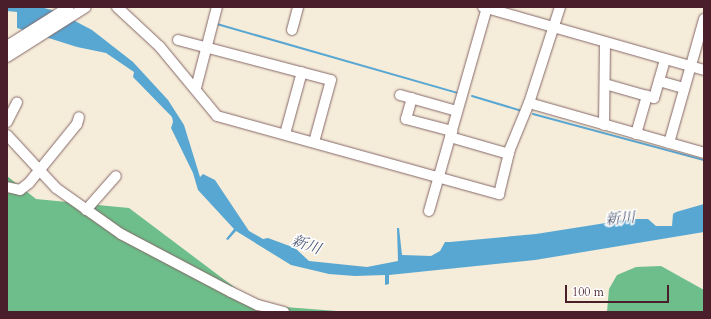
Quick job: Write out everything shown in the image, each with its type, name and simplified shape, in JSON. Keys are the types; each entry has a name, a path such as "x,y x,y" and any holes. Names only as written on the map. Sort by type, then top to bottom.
{"street":[{"path":"7,46 69,7"},
{"path":"7,58 86,7"},
{"path":"119,7 160,47 196,88 210,110 217,116 439,176 499,194 509,154 529,103 550,34 554,29 560,7"},
{"path":"196,88 217,7"},
{"path":"292,30 298,7"},
{"path":"429,211 485,7 554,29 704,70"},
{"path":"669,143 704,19"},
{"path":"178,40 207,46 331,80 314,142"},
{"path":"604,125 605,43"},
{"path":"604,84 654,98 665,60"},
{"path":"285,134 302,72"},
{"path":"659,81 684,88"},
{"path":"400,95 457,111"},
{"path":"636,134 647,96"},
{"path":"412,98 406,119 509,154"},
{"path":"7,122 17,102"},
{"path":"529,103 704,153"},
{"path":"7,187 20,190 24,188 77,124 79,117"},
{"path":"7,135 56,188 122,234 224,289 258,305 284,312"},
{"path":"86,210 116,176"}],"green space":[{"path":"7,176 36,199 129,208 258,305 350,312 7,312"},
{"path":"661,266 704,290 704,312 607,312 609,289 617,275 636,267"}],"water":[{"path":"7,7 40,7 56,11 92,30 133,62 168,100 184,125 200,177 203,174 215,180 249,231 263,239 268,238 295,248 309,261 367,267 398,261 397,228 399,228 402,255 431,256 440,251 445,242 536,234 631,219 648,219 656,226 672,226 673,214 704,204 704,232 535,260 389,275 389,284 385,285 385,275 355,276 329,274 291,265 236,231 228,240 226,239 234,229 198,190 193,173 171,128 173,122 172,117 133,77 134,72 106,53 77,47 17,28 17,12 7,11"}],"waterway":[{"path":"217,24 457,93"},
{"path":"472,96 522,111"},
{"path":"533,114 704,160"}],"water label":[{"name":"新川","path":"620,219"},
{"name":"新川","path":"306,245"}]}
